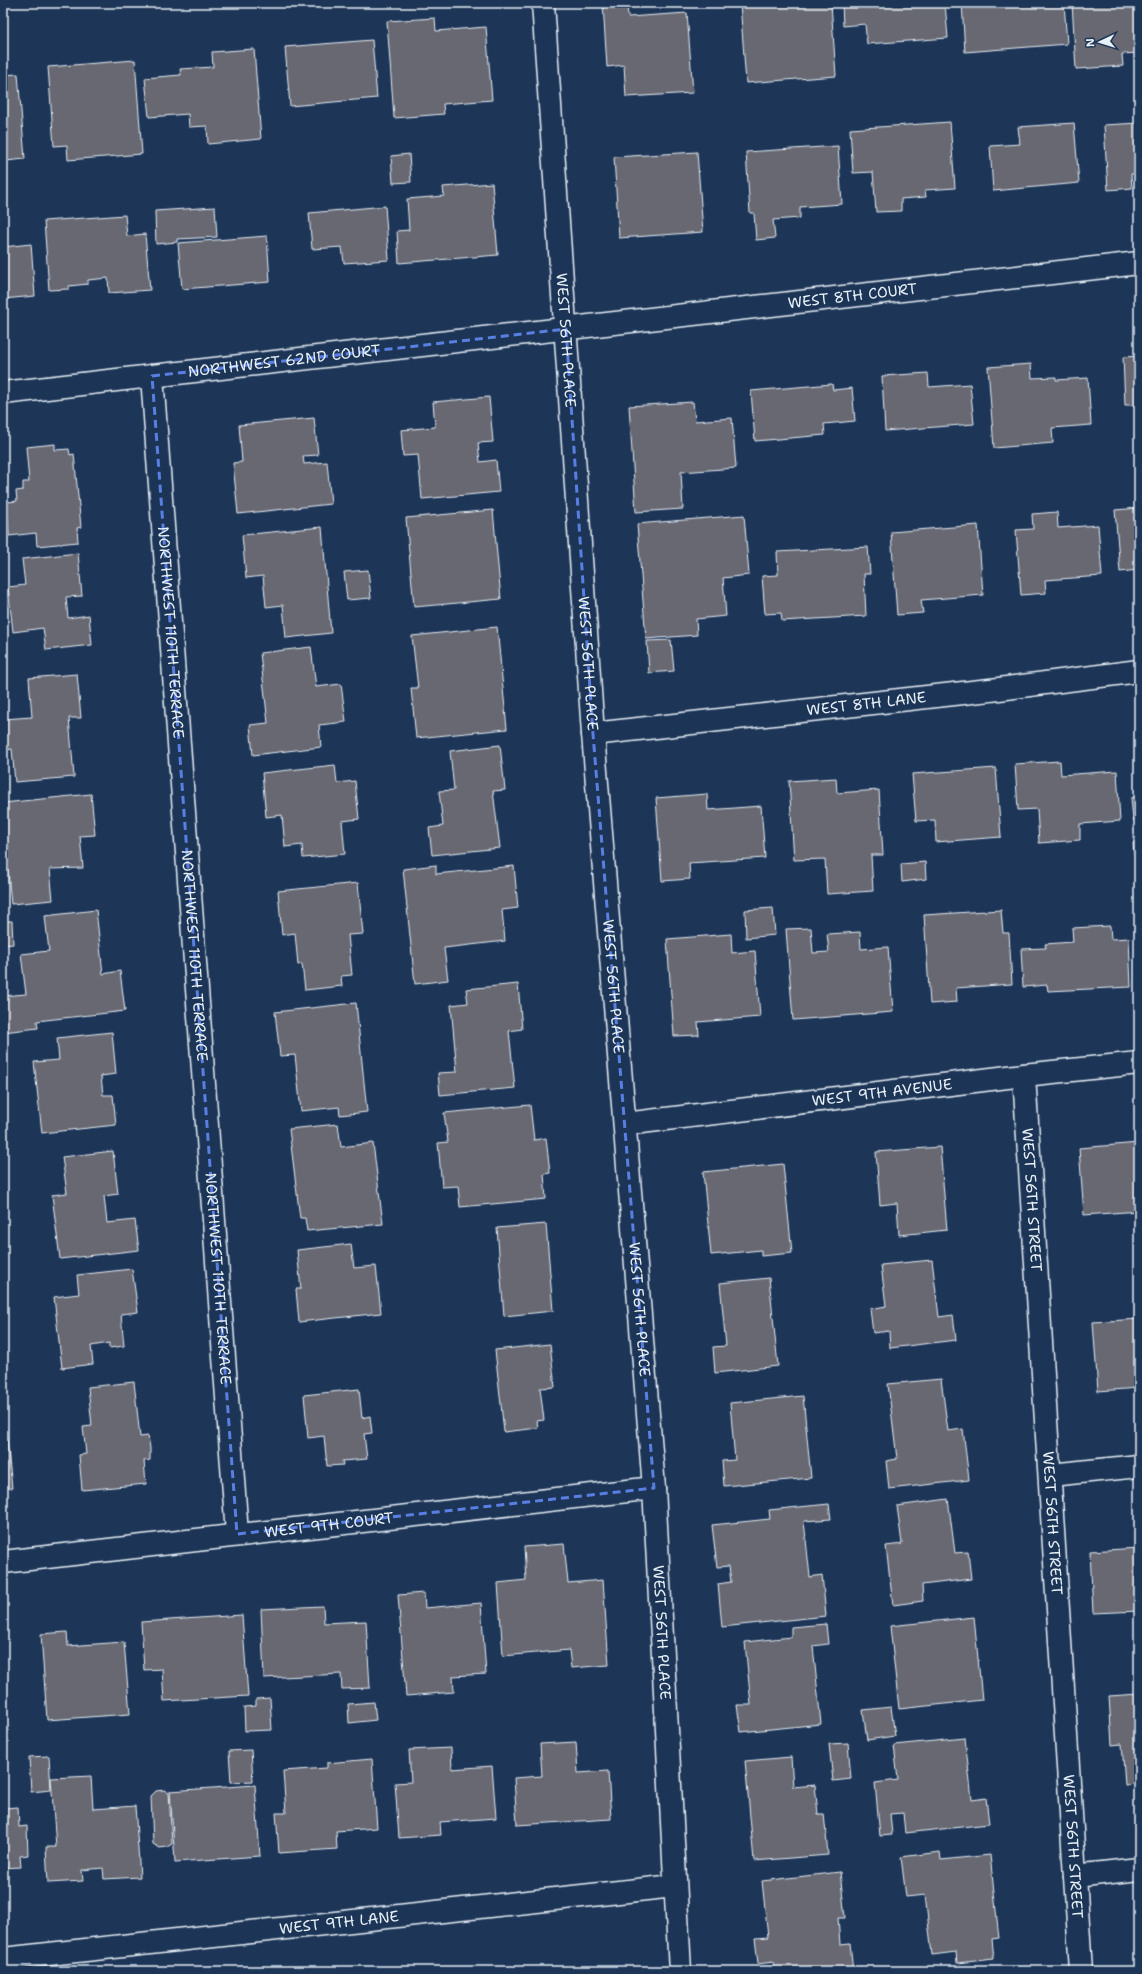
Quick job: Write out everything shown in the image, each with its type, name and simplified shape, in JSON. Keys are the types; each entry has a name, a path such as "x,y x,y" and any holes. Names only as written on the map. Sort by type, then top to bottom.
{"street":[{"name":"WEST 56TH PLACE","path":"543,3 593,734 654,1488 674,1886 680,1971"},
{"name":"WEST 8TH COURT","path":"566,329 1139,263"},
{"name":"NORTHWEST 62ND COURT","path":"3,393 566,329"},
{"name":"NORTHWEST 110TH TERRACE","path":"152,376 237,1534"},
{"name":"WEST 8TH LANE","path":"593,734 999,689 1139,671"},
{"name":"WEST 9TH AVENUE","path":"625,1124 1024,1075 1139,1064"},
{"name":"WEST 56TH STREET","path":"1024,1075 1082,1971"},
{"path":"1050,1475 1139,1466"},
{"name":"WEST 9TH COURT","path":"3,1562 237,1534 654,1488"},
{"path":"1075,1876 1139,1869"},
{"name":"WEST 9TH LANE","path":"3,1959 674,1886"}],"highlighted area":[{"path":"566,329 593,734 654,1488 237,1534 152,376"}],"building":[{"path":"627,3 628,17 687,13 693,93 626,97 624,65 607,67 603,4"},
{"path":"740,3 831,3 836,76 746,83"},
{"path":"842,3 945,3 948,38 867,44 865,24 843,26"},
{"path":"962,3 1064,3 1067,44 965,52"},
{"path":"1072,3 1139,3 1139,53 1122,54 1123,66 1076,69"},
{"path":"435,18 436,31 486,27 492,100 443,104 444,114 394,118 387,21"},
{"path":"372,40 377,98 290,106 285,47"},
{"path":"254,49 261,139 208,144 207,126 189,127 188,114 149,117 145,78 181,75 180,69 213,67 212,52"},
{"path":"135,60 142,154 68,160 67,145 54,146 48,67"},
{"path":"18,74 25,159 6,161 5,154 3,154 3,75"},
{"path":"950,122 955,188 925,190 926,197 901,199 901,211 876,212 873,172 853,173 850,129"},
{"path":"1074,123 1079,183 993,191 990,146 1020,144 1018,127"},
{"path":"1139,123 1139,174 1131,174 1132,188 1108,190 1104,125"},
{"path":"838,146 842,204 800,207 800,218 773,220 775,238 756,240 754,213 750,213 746,152"},
{"path":"697,152 703,232 619,238 614,157"},
{"path":"409,154 411,182 393,183 391,156"},
{"path":"492,183 498,255 399,263 397,231 409,230 407,199 444,196 443,187"},
{"path":"385,206 389,260 344,263 342,247 312,249 309,213"},
{"path":"215,207 217,237 177,239 177,242 156,244 155,211"},
{"path":"125,215 127,236 145,234 150,290 109,293 108,278 88,280 88,284 69,286 69,289 49,290 44,221"},
{"path":"267,236 270,282 182,289 178,243"},
{"path":"31,244 35,296 3,299 3,247"},
{"path":"1139,356 1139,405 1125,405 1123,357"},
{"path":"1031,364 1032,378 1056,377 1056,380 1088,378 1091,425 1052,428 1053,443 994,448 988,367"},
{"path":"928,373 929,387 970,384 974,424 885,431 882,376"},
{"path":"832,384 833,390 852,388 855,421 824,424 825,435 755,441 751,391"},
{"path":"489,397 493,442 478,443 480,462 496,460 499,492 422,499 418,455 403,456 401,430 435,427 433,402"},
{"path":"693,402 695,421 732,418 736,468 681,472 683,509 636,512 629,406"},
{"path":"314,418 318,455 303,456 304,464 327,462 331,504 238,514 233,463 242,462 239,425"},
{"path":"55,444 55,450 69,449 70,455 74,454 81,527 77,528 78,542 37,546 36,533 9,536 7,502 17,501 16,491 23,490 23,482 29,482 26,447"},
{"path":"1139,508 1139,589 1138,570 1120,572 1115,510"},
{"path":"493,510 501,599 414,607 406,518"},
{"path":"1057,512 1058,528 1098,525 1102,576 1045,580 1046,593 1021,595 1016,530 1033,529 1032,514"},
{"path":"744,515 749,575 723,578 726,616 696,619 697,635 646,639 637,524"},
{"path":"978,525 983,595 921,600 923,613 897,615 891,532"},
{"path":"322,527 331,633 286,638 283,605 266,607 263,576 246,578 242,535"},
{"path":"868,547 870,574 864,574 866,616 782,621 781,613 765,614 762,576 778,575 777,552"},
{"path":"78,553 82,596 66,597 68,618 89,615 92,645 46,650 43,628 13,632 8,587 25,585 22,559"},
{"path":"368,570 371,598 347,600 344,572"},
{"path":"497,627 507,729 416,738 411,688 418,688 412,636"},
{"path":"671,640 674,671 649,673 647,641"},
{"path":"311,647 316,687 341,684 346,722 319,725 321,747 253,755 250,725 268,723 260,653"},
{"path":"77,674 81,718 69,718 74,777 15,782 12,749 4,750 3,719 32,717 29,678"},
{"path":"500,745 505,790 493,791 500,848 432,855 429,828 443,826 439,791 454,790 450,751"},
{"path":"1060,761 1061,775 1117,771 1120,821 1080,824 1080,840 1039,843 1037,809 1018,810 1015,764"},
{"path":"335,765 337,783 355,781 359,819 342,821 345,854 303,858 302,845 285,847 282,815 266,817 262,773"},
{"path":"996,768 1001,837 936,842 935,820 916,821 912,774"},
{"path":"836,778 837,793 879,790 883,855 871,855 873,891 827,894 825,859 794,860 789,781"},
{"path":"91,794 95,835 80,836 83,868 50,869 53,900 11,904 3,821 3,803"},
{"path":"707,794 708,810 761,806 765,858 689,863 690,879 662,881 656,798"},
{"path":"1139,797 1139,820 1133,820 1131,798"},
{"path":"1133,843 1139,843 1139,862 1135,863"},
{"path":"925,862 926,879 902,882 901,864"},
{"path":"436,865 436,874 514,866 518,908 502,910 505,941 444,948 448,980 415,984 403,869"},
{"path":"358,883 363,934 348,935 352,975 341,976 342,986 305,990 302,964 298,965 295,933 282,935 278,891"},
{"path":"773,908 775,935 746,938 745,910"},
{"path":"96,910 103,974 120,971 125,1011 37,1021 38,1028 3,1032 3,996 26,994 21,954 49,951 45,916"},
{"path":"1001,910 1003,933 1009,933 1012,984 956,988 957,1002 930,1004 924,915"},
{"path":"3,921 12,921 13,944 3,945"},
{"path":"1110,926 1111,939 1129,938 1131,987 1048,991 1047,985 1023,987 1021,949 1046,948 1045,944 1073,942 1072,928"},
{"path":"811,928 813,953 829,952 827,934 860,932 861,949 888,947 893,1012 793,1020 786,929"},
{"path":"731,934 732,953 755,951 760,1017 698,1022 699,1035 674,1036 667,939"},
{"path":"518,984 522,1029 509,1031 515,1088 440,1095 438,1073 457,1072 451,1005 468,1003 466,989"},
{"path":"356,1003 367,1112 340,1115 339,1107 301,1111 295,1055 280,1056 275,1012"},
{"path":"112,1032 116,1074 101,1076 103,1095 113,1095 116,1125 42,1133 34,1062 59,1060 57,1038"},
{"path":"530,1105 534,1140 546,1138 550,1173 544,1174 546,1199 460,1207 458,1186 442,1187 438,1143 448,1142 444,1113"},
{"path":"338,1124 341,1147 373,1143 383,1224 307,1231 305,1218 300,1218 289,1129"},
{"path":"1139,1143 1139,1211 1084,1215 1079,1148"},
{"path":"940,1147 947,1230 899,1235 897,1203 880,1205 876,1152"},
{"path":"113,1151 118,1194 104,1196 107,1223 135,1220 139,1250 60,1259 52,1195 67,1193 62,1157"},
{"path":"783,1164 792,1253 761,1256 761,1250 711,1255 703,1172"},
{"path":"546,1224 553,1311 504,1316 497,1228"},
{"path":"351,1244 354,1268 376,1266 381,1313 299,1322 296,1289 301,1289 297,1250"},
{"path":"932,1260 939,1317 953,1315 956,1340 890,1348 889,1331 873,1333 870,1309 886,1306 881,1265"},
{"path":"132,1269 138,1312 121,1314 124,1346 109,1348 109,1343 91,1346 93,1364 62,1368 54,1297 79,1294 77,1275"},
{"path":"769,1278 778,1366 715,1373 713,1347 726,1346 720,1283"},
{"path":"1139,1319 1139,1388 1098,1391 1093,1322"},
{"path":"550,1344 555,1387 540,1388 544,1420 537,1421 538,1428 504,1432 495,1350"},
{"path":"941,1379 948,1431 963,1429 969,1480 889,1489 886,1461 897,1459 888,1384"},
{"path":"134,1382 140,1437 148,1436 150,1448 150,1460 144,1461 146,1484 82,1490 79,1455 86,1454 83,1427 92,1426 88,1387"},
{"path":"359,1389 362,1418 370,1416 372,1433 364,1434 367,1459 342,1461 343,1465 327,1466 324,1436 308,1438 304,1395"},
{"path":"803,1396 811,1478 724,1486 722,1461 735,1460 730,1403"},
{"path":"5,1420 12,1488 3,1489 3,1421"},
{"path":"948,1499 955,1553 968,1552 971,1579 922,1585 923,1601 893,1605 886,1546 902,1544 897,1506"},
{"path":"829,1504 831,1519 804,1521 810,1577 822,1575 826,1616 722,1627 718,1584 731,1582 729,1566 717,1567 712,1525 770,1519 769,1510"},
{"path":"564,1544 568,1583 603,1580 609,1665 571,1668 569,1650 503,1656 498,1583 526,1580 524,1547"},
{"path":"1139,1548 1139,1611 1093,1613 1090,1551"},
{"path":"424,1593 425,1608 481,1603 486,1674 453,1676 454,1692 406,1696 398,1595"},
{"path":"323,1606 324,1623 366,1621 370,1688 342,1689 341,1674 264,1678 261,1609"},
{"path":"242,1615 248,1696 164,1701 162,1669 144,1670 141,1622"},
{"path":"974,1617 982,1700 899,1709 890,1626"},
{"path":"826,1624 828,1644 813,1646 821,1724 741,1732 737,1705 751,1705 745,1642 791,1637 791,1627"},
{"path":"67,1632 68,1646 124,1642 130,1714 47,1720 41,1634"},
{"path":"3,1642 6,1689 3,1689"},
{"path":"1139,1694 1139,1784 1125,1785 1122,1744 1112,1745 1109,1696"},
{"path":"270,1698 272,1730 245,1731 244,1707 256,1706 256,1699"},
{"path":"374,1702 376,1720 349,1723 348,1704"},
{"path":"891,1707 895,1736 867,1740 863,1710"},
{"path":"965,1738 972,1800 986,1798 989,1824 905,1833 903,1813 890,1814 892,1835 880,1836 875,1783 898,1780 894,1745"},
{"path":"576,1742 578,1773 608,1771 611,1819 517,1825 514,1778 542,1776 540,1744"},
{"path":"848,1743 851,1779 833,1781 829,1744"},
{"path":"451,1748 452,1769 492,1766 496,1818 440,1822 441,1835 399,1838 395,1783 411,1782 409,1750"},
{"path":"251,1750 253,1781 231,1782 229,1751"},
{"path":"49,1756 51,1790 31,1792 29,1757"},
{"path":"791,1757 793,1787 815,1785 818,1814 824,1814 828,1855 754,1861 745,1761"},
{"path":"372,1759 377,1828 336,1831 337,1849 279,1853 276,1813 286,1813 283,1771 327,1768 327,1763"},
{"path":"91,1776 93,1809 135,1806 140,1877 104,1879 103,1868 82,1870 83,1881 48,1883 46,1847 56,1847 51,1778"},
{"path":"255,1785 260,1856 175,1862 170,1791"},
{"path":"164,1790 169,1793 172,1844 167,1847 160,1848 153,1844 151,1796 156,1791"},
{"path":"18,1807 19,1827 27,1826 28,1855 20,1856 21,1867 3,1868 3,1813 5,1813 5,1808"},
{"path":"940,1852 941,1860 990,1855 999,1938 992,1939 994,1959 957,1963 956,1952 932,1955 925,1895 906,1897 901,1857"},
{"path":"840,1872 845,1918 838,1918 840,1944 850,1943 853,1971 774,1971 773,1962 758,1964 755,1938 768,1937 762,1881"}]}
